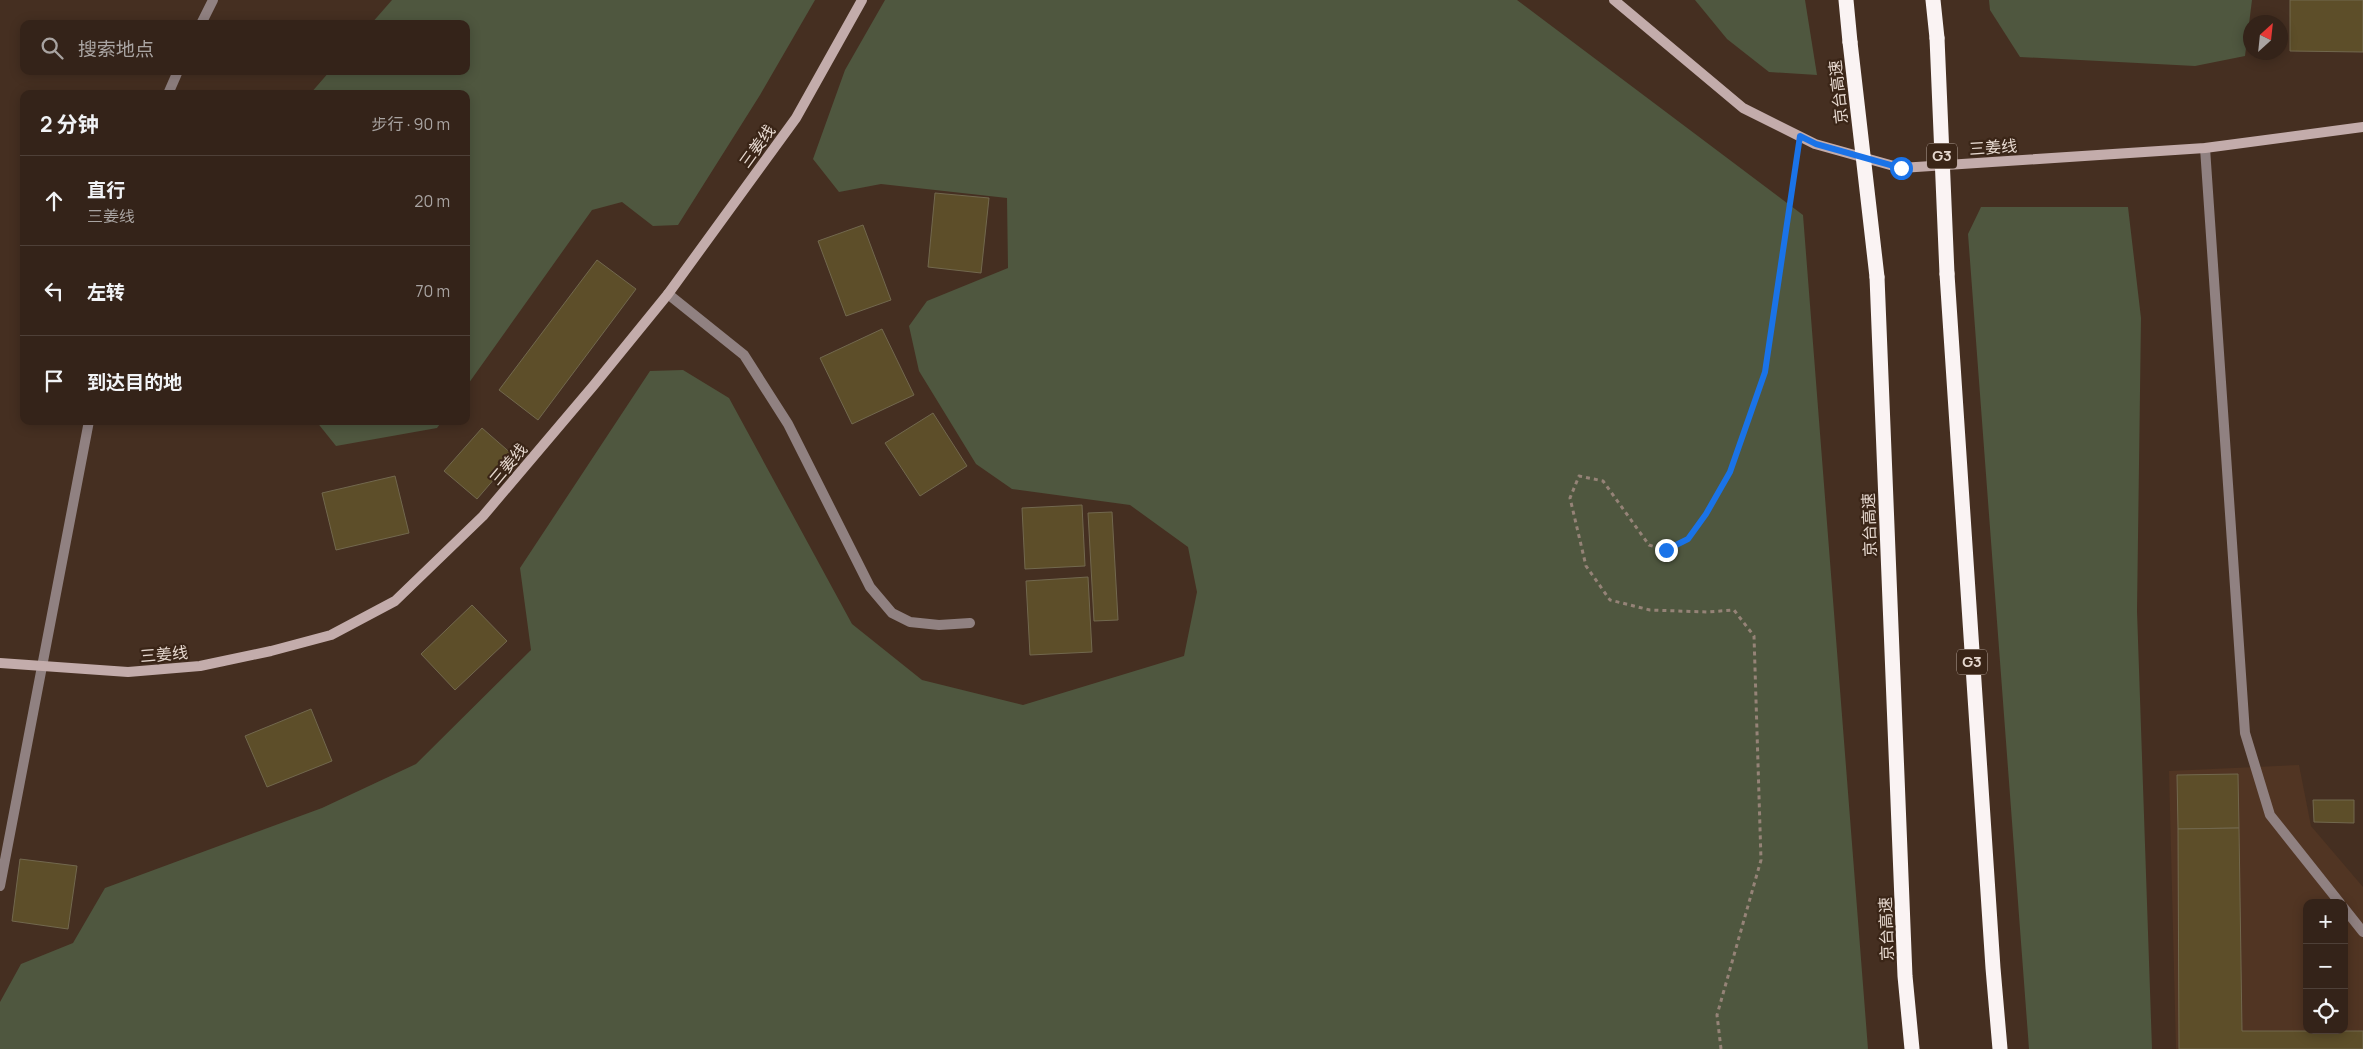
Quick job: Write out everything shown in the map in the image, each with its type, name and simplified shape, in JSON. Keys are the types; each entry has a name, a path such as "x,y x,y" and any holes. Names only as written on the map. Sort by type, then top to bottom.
{"highway":[{"name":"京台高速","path":"1846,0 1877,277 1905,976 1912,1049"},
{"name":"G3","path":"1933,0 1937,38 1947,274 1992,968 2000,1049"}],"main road":[{"name":"三姜线","path":"0,663 42,668 128,672 200,666 271,651 331,635 395,601 484,516 668,294 796,118 862,0"},
{"name":"三姜线","path":"1614,0 1743,108 1816,144 1901,168 2205,148 2363,127"}],"street":[{"path":"203,20 213,0"},
{"path":"170,90 176,75"},
{"path":"2205,148 2245,733 2270,815 2337,899"},
{"path":"668,294 744,355 788,424 870,588 892,613 910,622 939,625 970,623"},
{"path":"0,886 88,425"},
{"path":"2348,913 2363,932"}],"path":[{"path":"1721,1049 1717,1014 1761,860 1754,636 1734,610 1707,612 1650,610 1610,600 1586,566 1570,498 1580,476 1603,482 1649,545 1666,550 1688,539 1706,514 1730,472 1765,372 1800,136"}],"shaded area":[{"path":"2299,765 2311,826 2363,887 2363,1049 2176,1049 2169,771"}],"green space":[{"path":"392,0 815,0 760,95 678,225 653,226 622,202 592,210 470,381 470,90 313,90 327,75 470,75 470,20 374,20"},
{"path":"885,0 1517,0 1803,215 1868,1049 0,1049 0,1002 21,964 73,943 105,888 322,808 416,764 531,650 520,568 650,371 683,370 729,398 852,624 922,680 1023,705 1184,656 1197,592 1188,547 1130,505 1012,489 976,464 919,371 909,326 927,301 1008,268 1007,198 881,184 839,192 813,159 845,70"},
{"path":"1695,0 1805,0 1817,75 1769,72 1727,39"},
{"path":"1989,0 2252,0 2250,15 2243,15 2243,56 2195,66 2020,57 1990,10"},
{"path":"1981,207 2128,207 2141,318 2137,611 2152,1049 2029,1049 1968,234"},
{"path":"319,425 439,425 437,428 336,446"}],"building":[{"path":"2290,0 2363,0 2363,52 2290,51"},
{"path":"935,193 989,198 981,273 928,267"},
{"path":"863,225 891,300 846,316 818,241"},
{"path":"597,260 636,289 538,420 499,390"},
{"path":"882,329 914,395 852,424 820,358"},
{"path":"933,413 967,466 920,496 885,443"},
{"path":"482,428 514,456 477,499 444,471"},
{"path":"395,476 409,533 336,550 322,493"},
{"path":"1082,505 1085,566 1025,569 1022,508"},
{"path":"1112,512 1118,620 1094,621 1088,513"},
{"path":"1088,577 1092,652 1030,655 1026,581"},
{"path":"472,605 507,641 455,690 421,654"},
{"path":"311,709 332,761 267,787 245,736"},
{"path":"2238,774 2239,828 2178,829 2177,775"},
{"path":"2313,800 2354,800 2354,823 2314,822"},
{"path":"2239,828 2242,1031 2303,1031 2303,1034 2348,1034 2348,1031 2363,1031 2363,1049 2179,1049 2178,829"},
{"path":"20,859 77,866 68,929 12,921"}],"route":[{"path":"1666,550 1688,539 1706,514 1730,472 1765,372 1800,136 1816,144 1901,168"}]}
